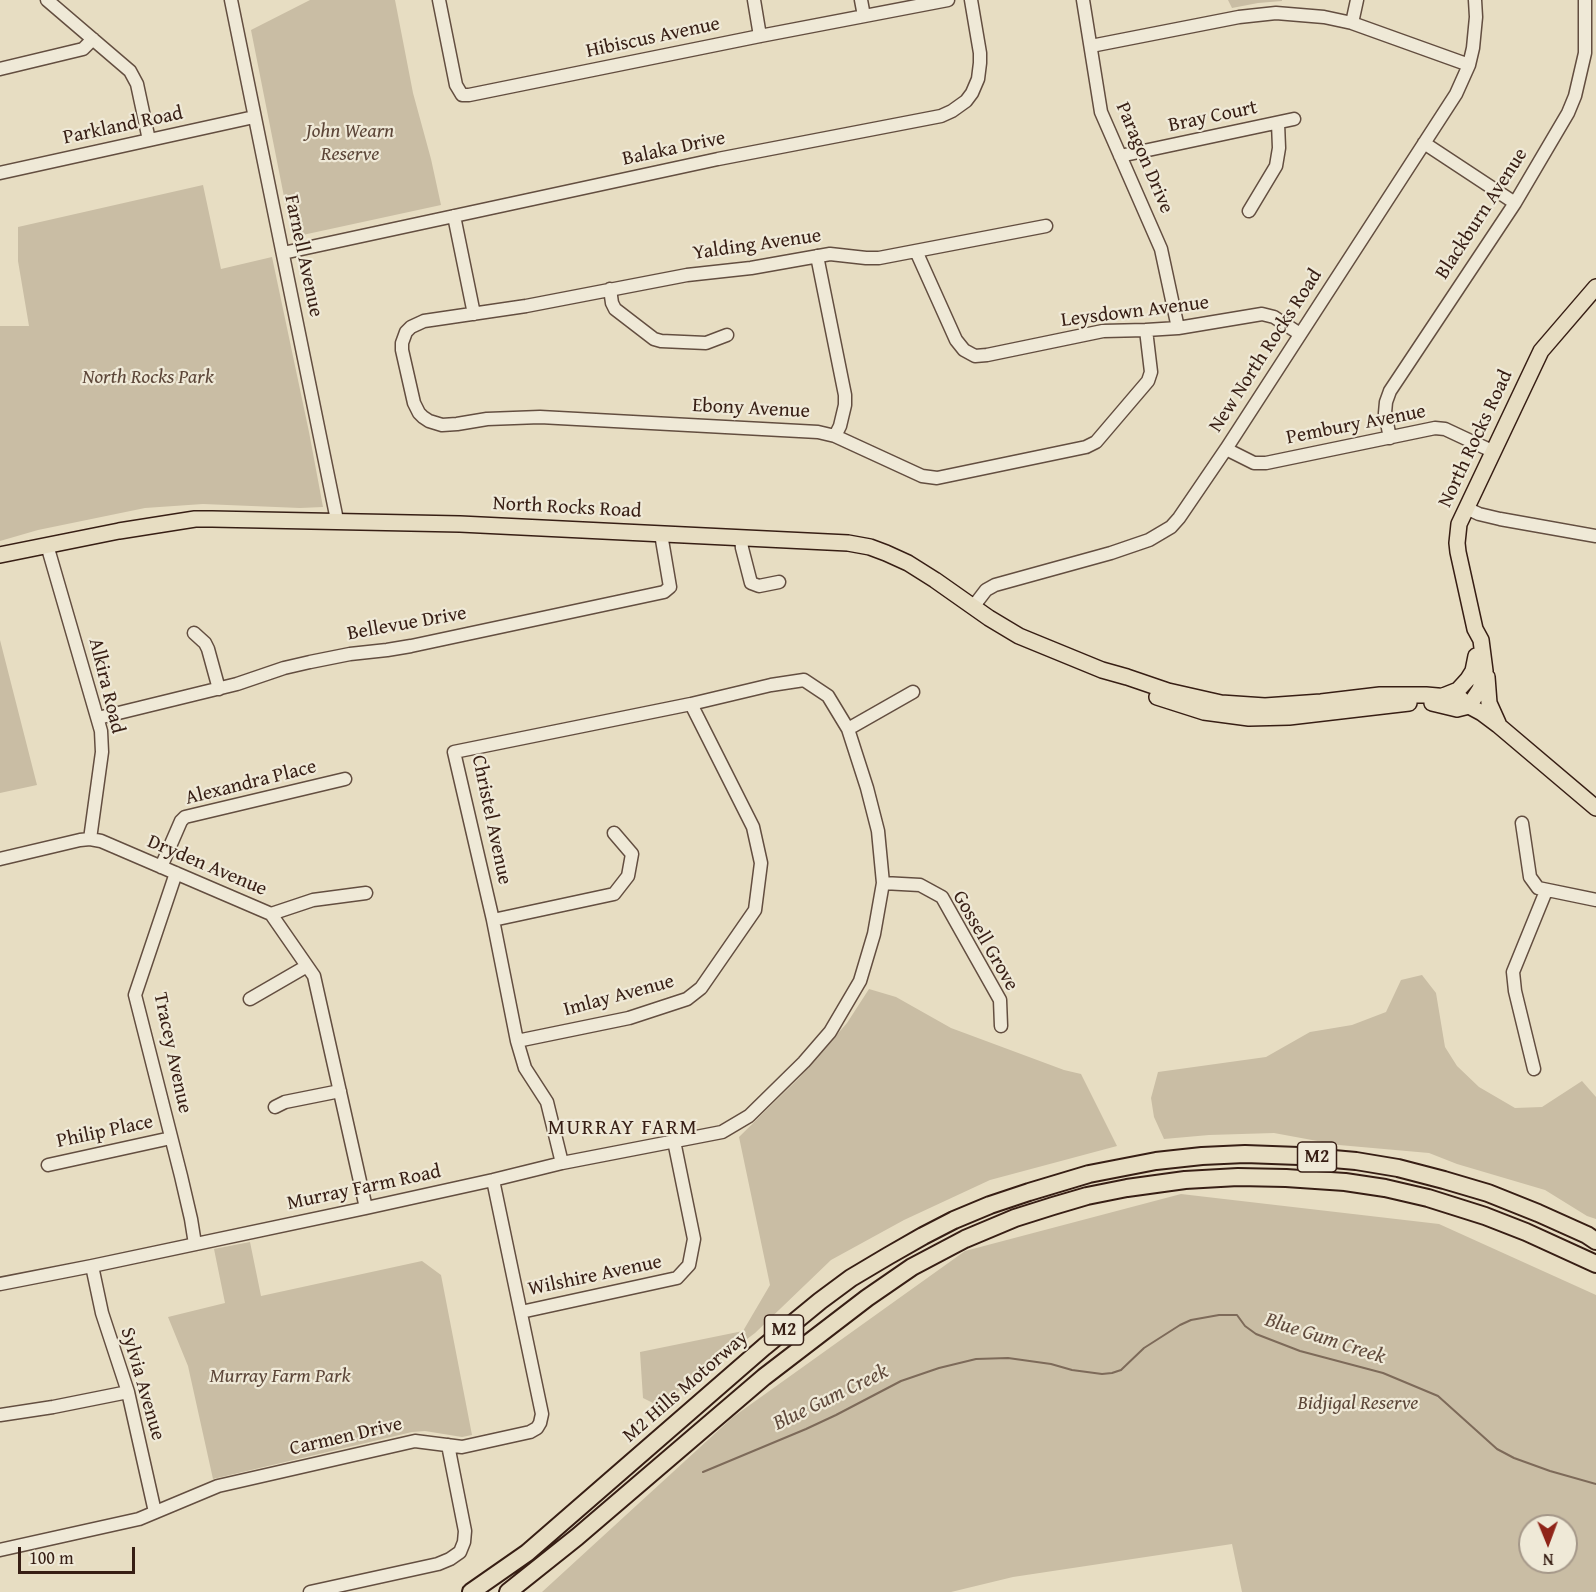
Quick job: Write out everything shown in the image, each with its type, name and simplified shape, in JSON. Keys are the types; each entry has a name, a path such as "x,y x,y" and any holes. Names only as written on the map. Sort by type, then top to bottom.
{"highway":[{"name":"M2 Hills Motorway","path":"471,1592 527,1553 794,1321 851,1278 954,1220 1029,1192 1089,1174 1155,1161 1245,1154 1299,1156 1356,1161 1444,1179 1538,1212 1596,1241"},
{"name":"M2","path":"508,1592 577,1537 764,1377 867,1298 912,1267 933,1256 991,1228 1036,1211 1087,1196 1185,1180 1238,1177 1345,1182 1428,1198 1485,1215 1594,1263"}],"main road":[{"name":"North Rocks Road","path":"1469,706 1477,669 1474,629 1457,543 1459,524 1540,351 1596,287"},
{"name":"North Rocks Road","path":"0,555 119,531 195,519 337,520 515,526 840,543 870,547 922,571 1019,636 1102,670 1168,691 1234,705 1282,705 1380,694 1460,698 1469,706"},
{"name":"North Rocks Road","path":"1102,670 1125,684 1165,700 1204,712 1243,717 1288,717 1404,703 1430,703 1457,709 1469,706 1480,689 1485,671 1481,640 1474,629"},
{"path":"1443,696 1458,690 1468,679 1473,671 1476,656"},
{"path":"1485,671 1489,703 1498,725"},
{"path":"1469,706 1498,725 1596,808"}],"street":[{"path":"46,0 130,71 137,84 149,140"},
{"name":"Farnell Avenue","path":"231,0 337,520"},
{"name":"Hibiscus Avenue","path":"439,0 456,85 462,95 478,94 948,0"},
{"path":"754,0 760,36"},
{"path":"861,0 864,16"},
{"name":"Balaka Drive","path":"284,254 718,159 941,116 966,101 978,79 980,53 971,0"},
{"name":"Paragon Drive","path":"1083,0 1101,112 1161,249 1178,328"},
{"path":"1352,23 1357,0"},
{"name":"New North Rocks Road","path":"973,607 986,590 995,585 1111,553 1149,540 1171,527 1179,518 1455,94 1469,65 1473,48 1475,0"},
{"name":"Blackburn Avenue","path":"1389,438 1385,413 1390,391 1515,203 1568,113 1591,52 1585,0"},
{"path":"1091,46 1239,17 1284,13 1324,17 1352,23 1469,65"},
{"path":"0,69 83,50 93,39"},
{"name":"Parkland Road","path":"0,173 254,117"},
{"name":"Bray Court","path":"1120,156 1294,119"},
{"name":"Bray Court","path":"1249,211 1276,166 1279,148 1278,123"},
{"path":"1424,143 1515,203"},
{"path":"454,216 474,314"},
{"name":"Yalding Avenue","path":"474,314 687,275 751,268 830,254 871,258 1046,226"},
{"name":"Leysdown Avenue","path":"916,251 956,340 968,358 1104,331 1178,328 1262,314 1274,317 1300,334"},
{"path":"817,256 845,394 840,426 835,436"},
{"path":"610,290 615,309 654,339 706,343 727,335"},
{"name":"Ebony Avenue","path":"474,314 424,321 411,327 404,337 402,350 414,403 419,413 429,421 442,425 487,419 540,417 818,432 835,436 929,478 1086,447 1096,442 1148,381 1151,372 1146,330"},
{"name":"Pembury Avenue","path":"1226,449 1254,463 1266,463 1445,429 1492,451"},
{"path":"1466,508 1500,519 1596,536"},
{"name":"Bellevue Drive","path":"98,718 219,689 310,662 411,646 664,592 670,587 661,534"},
{"path":"741,538 751,583 756,586 779,582"},
{"name":"Alkira Road","path":"47,545 101,731 102,752 90,839"},
{"path":"194,633 208,649 219,689"},
{"name":"Christel Avenue","path":"562,1163 547,1101 525,1068 517,1041 493,920 454,752 804,680 828,696 848,729 878,831 883,883 873,934 860,981 830,1032 804,1062 749,1116 722,1132 674,1141"},
{"path":"848,729 913,692"},
{"name":"Imlay Avenue","path":"517,1041 629,1018 687,999 701,988 755,910 761,863 753,827 691,704"},
{"name":"Alexandra Place","path":"161,867 181,821 185,817 345,779"},
{"path":"1522,823 1530,877 1538,888 1596,900"},
{"path":"493,920 614,894 628,876 632,854 614,833"},
{"name":"Dryden Avenue","path":"0,859 80,840 101,841 271,914 314,976 366,1208"},
{"name":"Tracey Avenue","path":"176,873 135,995 195,1244"},
{"name":"Gossell Grove","path":"883,883 920,885 942,897 1000,1000 1001,1026"},
{"path":"1534,1069 1515,991 1513,972 1546,891"},
{"path":"271,914 313,900 366,893"},
{"path":"250,999 307,966"},
{"path":"275,1107 285,1102 340,1091"},
{"name":"Philip Place","path":"48,1165 171,1137"},
{"name":"Murray Farm Road","path":"0,1284 674,1141"},
{"name":"Wilshire Avenue","path":"521,1312 677,1278 689,1265 694,1239 674,1141"},
{"path":"493,1180 521,1312"},
{"name":"Sylvia Avenue","path":"92,1266 102,1313 128,1392 155,1512"},
{"name":"Carmen Drive","path":"0,1550 139,1519 218,1485 415,1441 462,1447 530,1432 537,1428 542,1414 521,1312"},
{"path":"0,1415 128,1392"},
{"path":"310,1592 438,1564 460,1552 465,1531 448,1445"}],"green space":[{"name":"John Wearn Reserve","path":"310,0 395,0 413,93 441,205 298,236 291,232 251,30"},
{"path":"1228,0 1282,0 1282,1 1232,8"},
{"name":"North Rocks Park","path":"203,185 221,269 272,257 323,507 203,504 145,508 38,530 0,541 0,326 29,326 18,261 18,227"},
{"path":"0,640 37,785 0,793"},
{"path":"1422,975 1436,993 1445,1047 1457,1066 1479,1087 1515,1108 1542,1107 1582,1081 1596,1097 1596,1219 1587,1216 1545,1190 1457,1164 1429,1153 1339,1145 1274,1133 1164,1139 1154,1117 1151,1098 1158,1072 1266,1057 1310,1032 1352,1025 1386,1012 1401,980"},
{"path":"869,989 896,997 951,1028 1064,1070 1081,1074 1117,1146 990,1180 904,1220 831,1260 755,1333 659,1406 643,1398 640,1352 743,1331 770,1285 739,1137 799,1078 847,1023"},
{"name":"Bidjigal Reserve","path":"1181,1194 1439,1224 1596,1295 1596,1592 1242,1592 1232,1544 1013,1577 951,1592 542,1592 733,1417 965,1251"},
{"name":"Murray Farm Park","path":"250,1242 261,1296 422,1261 441,1275 472,1435 462,1437 425,1431 412,1432 213,1479 188,1366 168,1317 225,1303 214,1249"}],"waterway":[{"name":"Blue Gum Creek","path":"703,1472 806,1429 901,1381 939,1368 976,1359 1008,1358 1051,1364 1072,1370 1112,1373 1121,1370 1144,1348 1180,1325 1191,1320 1219,1315 1237,1315 1245,1326 1256,1334 1300,1351 1383,1373 1438,1396 1497,1449 1550,1471 1596,1484"}],"district":[{"name":"MURRAY FARM","path":"623,1129"}]}
